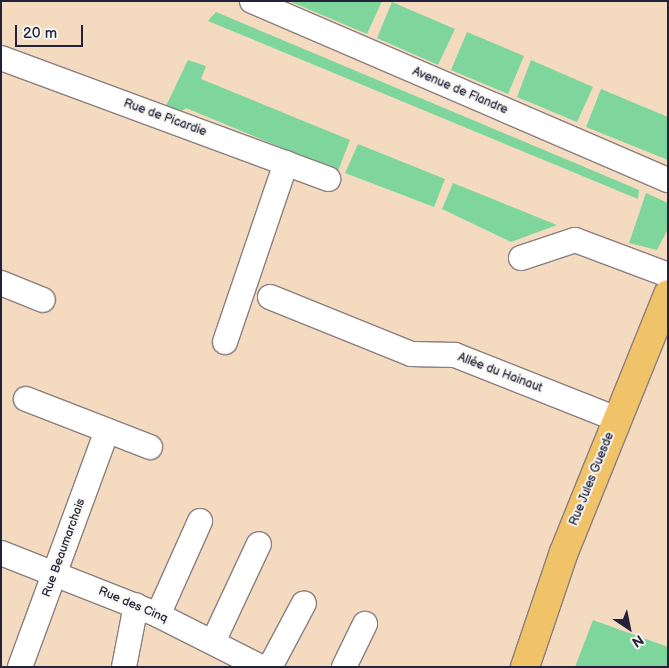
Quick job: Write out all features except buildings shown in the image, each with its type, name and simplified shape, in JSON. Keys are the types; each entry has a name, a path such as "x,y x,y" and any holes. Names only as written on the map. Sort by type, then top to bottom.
{"main road":[{"name":"Rue Jules Guesde","path":"524,667 564,552 668,294"}],"street":[{"name":"Avenue de Flandre","path":"252,2 668,180"},
{"name":"Rue de Picardie","path":"1,58 328,179"},
{"path":"225,342 286,163"},
{"path":"521,258 575,240 668,275"},
{"path":"1,283 43,300"},
{"name":"Allée du Hainaut","path":"270,297 411,354 455,355 617,419"},
{"path":"26,399 150,447"},
{"name":"Rue Beaumarchais","path":"20,667 107,430"},
{"path":"158,615 200,521"},
{"path":"213,642 259,544"},
{"name":"Rue des Cinq","path":"1,553 56,572 136,605 261,667"},
{"path":"270,667 304,604"},
{"path":"124,667 136,605"},
{"path":"344,667 366,624"}],"green space":[{"path":"289,1 382,1 367,34"},
{"path":"392,2 455,29 438,65 377,38"},
{"path":"216,12 639,190 638,199 208,21"},
{"path":"467,32 524,56 508,94 451,70"},
{"path":"188,60 206,66 201,79 350,140 338,171 186,108 177,114 165,108"},
{"path":"531,60 593,87 577,122 517,97"},
{"path":"601,89 668,117 668,160 586,127"},
{"path":"358,144 445,179 434,207 345,173"},
{"path":"453,183 557,225 511,242 442,209"},
{"path":"646,193 668,203 668,229 657,250 629,243"},
{"path":"593,620 668,647 668,667 575,667"}]}
